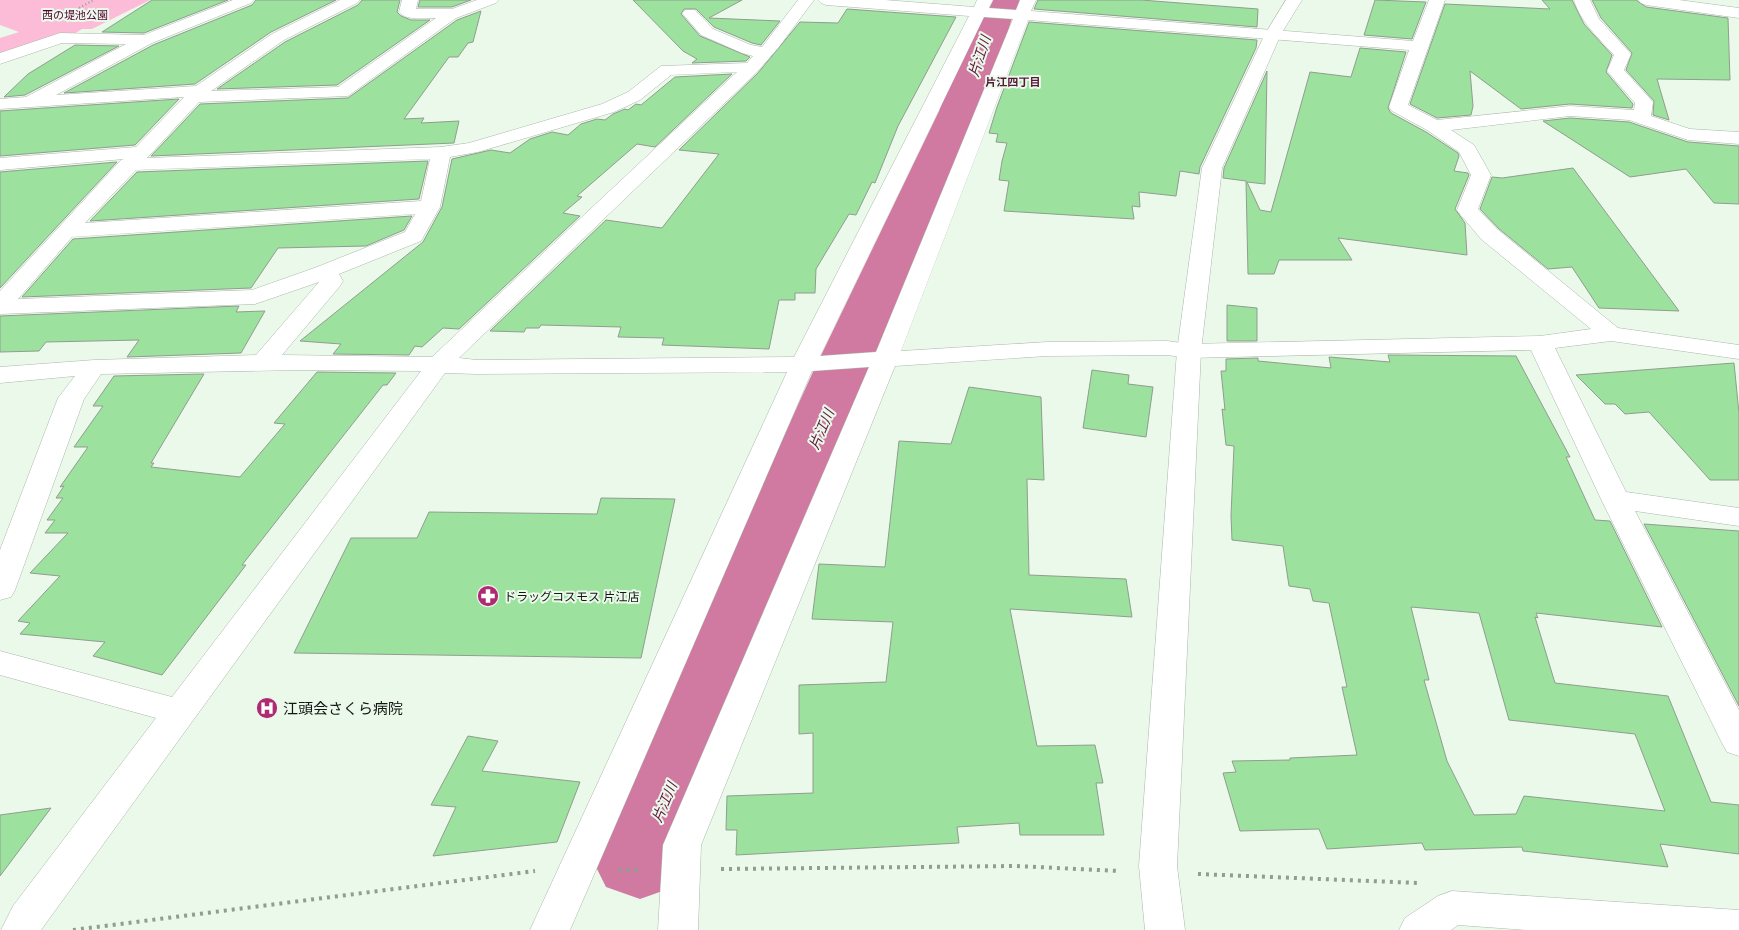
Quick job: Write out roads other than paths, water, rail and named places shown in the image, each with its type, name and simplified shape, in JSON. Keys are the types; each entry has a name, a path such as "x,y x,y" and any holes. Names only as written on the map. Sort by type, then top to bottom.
{"main road":[{"path":"30,102 146,40 246,0"},
{"path":"352,0 278,37 197,94 66,231 10,281 0,306 255,297 324,272 413,236 430,207 440,153"},
{"path":"410,0 407,12 410,13 454,14"},
{"path":"0,104 197,94 342,92 454,14 491,0"},
{"path":"21,930 27,918 179,712 439,364 758,60 806,0"},
{"path":"826,0 983,8 1024,7 1273,34 1419,46"},
{"path":"1165,930 1159,872 1189,351 1212,168 1273,34 1294,0"},
{"path":"1437,0 1398,107 1434,126 1467,149 1481,175 1467,210 1489,234 1611,334"},
{"path":"1582,0 1583,8 1589,16 1623,54 1615,71 1644,102 1641,119"},
{"path":"1646,0 1739,13"},
{"path":"678,930 682,845 882,360 1024,7"},
{"path":"550,930 803,364 983,8"},
{"path":"690,13 707,32 748,50 758,60"},
{"path":"0,59 60,38 146,40"},
{"path":"0,164 134,158 440,153 471,148 608,108 634,96 667,70 739,66 758,60"},
{"path":"1434,126 1570,111 1631,115 1688,134 1739,138"},
{"path":"66,231 430,207"},
{"path":"263,362 332,281 324,272"},
{"path":"0,375 94,367 263,362 439,364 477,367 803,364 1046,349 1167,348 1189,351 1540,343 1611,334 1739,352"},
{"path":"1540,343 1615,499 1739,743"},
{"path":"0,590 71,398 94,367"},
{"path":"1615,499 1739,517"},
{"path":"0,663 179,712"},
{"path":"1418,930 1452,908 1739,926"}],"waterway":[{"name":"片江川","path":"640,859 844,374 962,111 992,18 1004,0"}],"place":[{"name":"ドラッグコスモス 片江店","path":"488,596"},
{"name":"江頭会さくら病院","path":"267,708"}],"district":[{"name":"片江四丁目","path":"1013,82"}],"park label":[{"name":"西の堤池公園","path":"75,15"}]}
